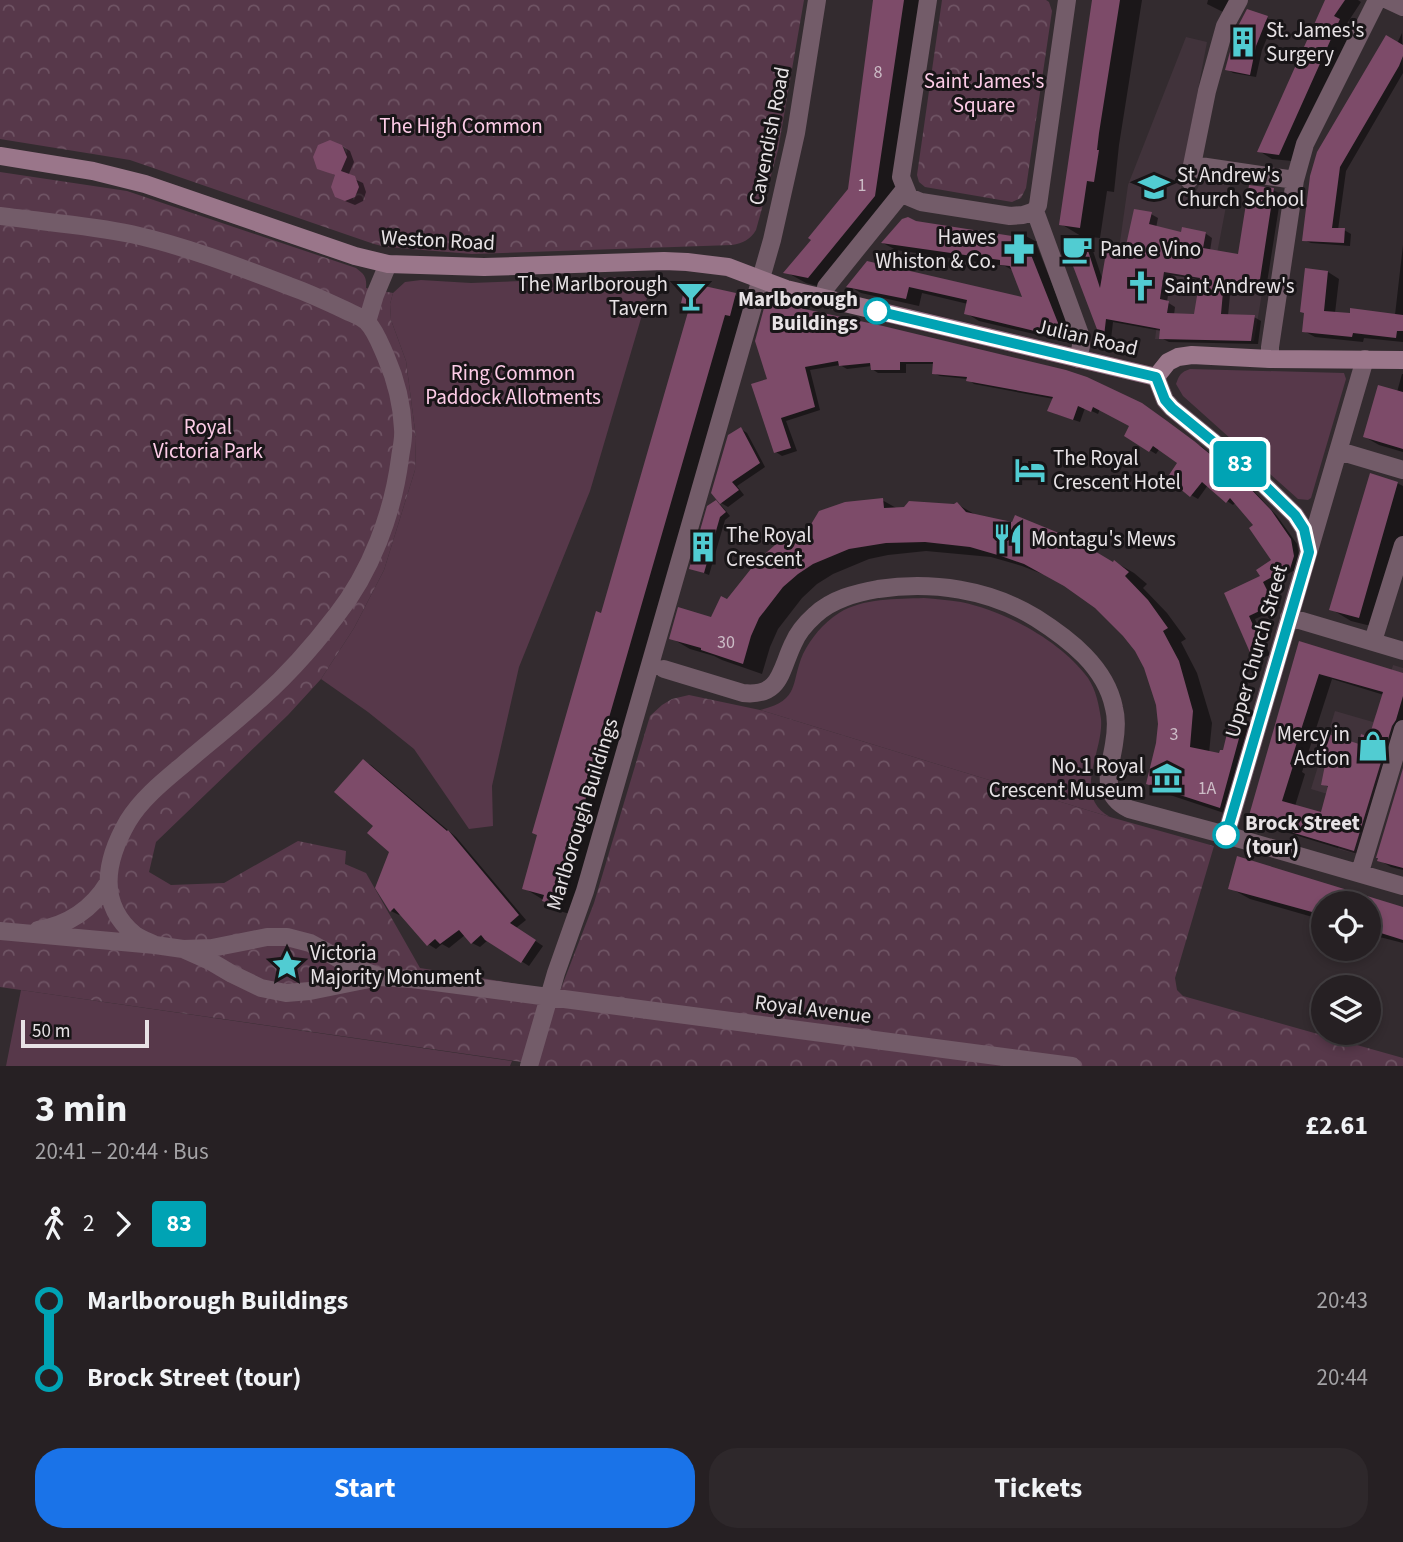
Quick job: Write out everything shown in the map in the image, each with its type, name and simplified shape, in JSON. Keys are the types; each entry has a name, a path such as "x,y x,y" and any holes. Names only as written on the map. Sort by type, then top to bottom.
{"street":[{"name":"Cavendish Road","path":"760,279 772,240 796,133 817,0"},
{"path":"928,0 901,177 905,190 909,197 921,202 1010,216 1035,211 1038,205 1067,0"},
{"path":"1239,0 1225,26 1207,92 1191,172 1295,180"},
{"path":"1270,359 1295,180 1305,144 1377,0"},
{"path":"1388,0 1403,8"},
{"name":"Weston Road","path":"0,156 93,171 145,184 355,256 388,264 484,267 664,261 728,267 760,279"},
{"path":"824,298 827,287 905,190"},
{"path":"1035,211 1081,337 1078,359"},
{"path":"0,216 130,234 183,248 313,295 367,322 378,338 390,365 399,397 404,432 392,500 361,577 338,614 293,667 253,706 145,800 129,820 117,846 110,863 109,896 124,924 137,936 155,945"},
{"path":"367,322 388,264"},
{"name":"Julian Road","path":"760,279 786,289 1156,377 1168,362 1192,355 1270,359 1403,360"},
{"name":"Marlborough Buildings","path":"529,1066 548,998 585,891 760,279"},
{"name":"Upper Church Street","path":"1226,835 1365,359"},
{"path":"1156,377 1165,400 1172,408 1254,475 1295,515 1304,529 1309,552"},
{"path":"1339,451 1403,470"},
{"path":"1373,641 1403,545"},
{"path":"664,669 743,693 755,694 774,686 803,626 817,612 838,600 861,592 911,585 966,591 993,598 1021,609 1045,624 1089,659 1101,676 1109,691 1116,726 1109,789 1121,805 1403,886"},
{"path":"1289,617 1403,651"},
{"path":"1360,873 1403,729"},
{"path":"20,933 64,923 99,897 108,883"},
{"path":"0,931 183,949 212,948 267,937 286,937 310,943 379,977"},
{"path":"183,949 261,988 286,993 379,977"},
{"name":"Royal Avenue","path":"379,977 412,979 1072,1066"}],"shaded area":[{"name":"St Andrew's Church School","path":"1186,37 1207,42 1181,189 1196,192 1202,178 1210,176 1231,180 1213,275 1218,280 1263,287 1254,341 1155,339 1164,273 1126,250 1119,249 1128,185"},
{"path":"1393,665 1403,668 1403,695 1356,854 1338,849 1350,801 1311,789 1335,711 1373,722 1376,714 1379,714"}],"green space":[{"name":"The High Common","path":"0,0 804,0 778,150 756,230 749,239 732,245 472,254 386,247 130,160 0,139"},
{"name":"Saint James's Square","path":"942,0 1049,2 1052,11 1026,188 1021,198 1012,202 925,187 919,182 917,175"},
{"name":"Royal Victoria Park","path":"0,172 127,191 356,268 364,276 366,288 393,293 390,304 391,320 406,361 416,438 415,470 384,570 354,628 321,679 288,715 156,842 149,872 171,885 224,883 298,841 346,851 345,864 366,873 420,968 560,991 594,903 650,716 672,699 689,695 760,710 1214,846 1175,978 1177,990 1183,996 1311,1032 1311,1045 1357,1045 1403,1058 1403,1066 536,1066 0,987"},
{"name":"Ring Common Paddock Allotments","path":"647,278 647,298 590,491 519,667 492,786 493,826 469,829 414,749 321,679 354,628 384,570 415,470 416,438 406,361 391,320 390,304 393,293 405,282 421,280 471,283"},
{"path":"1190,369 1344,373 1346,379 1311,498 1298,499 1183,396 1176,384 1181,374"},
{"path":"924,598 961,602 996,612 1048,640 1077,664 1091,683 1101,719 1101,732 1092,772 1093,797 1099,808 1110,817 760,710 773,706 788,696 806,648 833,617 858,604"},
{"path":"21,990 512,1061 510,1066 6,1066"}],"building":[{"path":"873,0 904,0 875,196 808,278 783,273 848,189"},
{"path":"1092,0 1120,0 1094,182 1087,181 1080,228 1059,225"},
{"path":"1325,0 1345,0 1334,16 1340,19 1279,155 1257,152"},
{"name":"St. James's Surgery","path":"1247,9 1268,16 1256,46 1250,75 1225,70 1236,30"},
{"path":"1386,35 1403,45 1403,56 1340,167 1332,228 1345,228 1344,243 1302,241 1310,176 1317,152"},
{"path":"330,140 342,145 347,157 341,171 355,176 359,187 355,197 345,201 335,197 331,187 335,175 317,169 313,157 318,145"},
{"path":"1249,185 1274,188 1259,286 1224,281 1221,314 1255,315 1251,341 1159,339 1160,329 1106,319 1103,345 1065,245 1084,238 1100,288 1107,247 1125,250 1134,209 1152,212 1149,224 1181,232 1182,227 1206,232 1203,248 1238,254","holes":["1164,272 1200,278 1194,314 1167,313 1169,301 1160,299"]},
{"path":"908,217 916,221 1012,236 1022,232 1064,338 964,314 967,300 909,287 906,299 846,287 867,261 1022,297 1010,266 1000,265 1000,260 881,243 902,219"},
{"path":"1305,268 1328,271 1324,311 1350,313 1350,308 1403,315 1403,331 1397,331 1396,338 1353,333 1352,337 1302,332 1304,313 1300,312"},
{"path":"686,282 736,293 730,316 725,315 555,905 542,901 544,895 522,889 537,835 532,833 596,611 601,613 690,305 681,303"},
{"path":"772,302 1066,370 1142,403 1244,482 1271,510 1291,539 1294,556 1290,569 1263,582 1274,604 1249,616 1265,652 1252,657 1224,593 1260,576 1256,570 1271,560 1249,528 1253,525 1230,498 1226,503 1202,482 1190,497 1167,478 1177,463 1153,446 1149,452 1124,436 1129,426 1093,407 1091,412 1078,406 1073,420 1047,411 1053,397 966,381 967,377 932,374 933,362 900,362 900,370 871,370 870,363 839,366 838,361 805,367 815,407 781,418 791,448 774,453 751,384 767,379 755,341 764,308"},
{"path":"1378,385 1403,392 1403,449 1363,437"},
{"path":"741,427 760,463 732,482 739,490 720,504 711,493 728,435"},
{"path":"1370,473 1398,482 1359,618 1329,610"},
{"path":"883,498 884,508 904,507 909,501 957,502 966,512 1012,522 1015,515 1083,543 1087,551 1093,550 1113,562 1114,560 1129,572 1125,576 1148,600 1168,628 1163,631 1179,661 1193,711 1190,747 1219,753 1223,750 1230,721 1244,720 1220,808 1146,784 1158,724 1156,705 1144,668 1135,651 1095,608 1064,586 1024,564 1001,556 970,547 925,542 886,543 849,549 813,564 783,587 759,618 743,664 669,639 678,607 711,617 721,596 727,599 758,560 775,545 796,533 801,541 819,511 845,502"},
{"name":"The Royal Crescent","path":"716,500 726,512 720,517 704,573 689,569 707,506"},
{"path":"1299,641 1403,673 1403,696 1354,851 1248,819","holes":["1319,674 1383,692 1369,737 1361,734 1359,744 1328,734 1319,763 1325,765 1321,785 1328,786 1321,812 1282,801 1293,766 1290,764"]},
{"path":"363,759 448,830 519,915 510,923 536,940 521,963 481,935 471,944 459,930 440,944 435,939 427,946 394,908 390,912 375,888 389,852 367,833 373,826 334,792"},
{"path":"1403,768 1403,868 1377,861 1376,858"},
{"path":"1237,856 1351,891 1311,891 1311,912 1228,889"},
{"path":"1381,900 1403,907 1403,940 1381,933"}],"bus line":[{"name":"83","path":"877,311 1156,377 1165,400 1172,408 1254,475 1295,515 1304,529 1309,552 1226,835"}],"place":[{"name":"St. James's Surgery","path":"1243,42"},
{"name":"St Andrew's Church School","path":"1154,187"},
{"name":"Hawes Whiston & Co.","path":"1019,249"},
{"name":"Pane e Vino","path":"1077,249"},
{"name":"Saint Andrew's","path":"1141,286"},
{"name":"The Marlborough Tavern","path":"691,296"},
{"name":"Marlborough Buildings","path":"877,311"},
{"name":"The Royal Crescent Hotel","path":"1030,470"},
{"name":"Montagu's Mews","path":"1008,539"},
{"name":"The Royal Crescent","path":"703,547"},
{"name":"Mercy in Action","path":"1373,746"},
{"name":"No.1 Royal Crescent Museum","path":"1167,778"},
{"name":"Brock Street (tour)","path":"1226,835"},
{"name":"Victoria Majority Monument","path":"287,965"}]}
